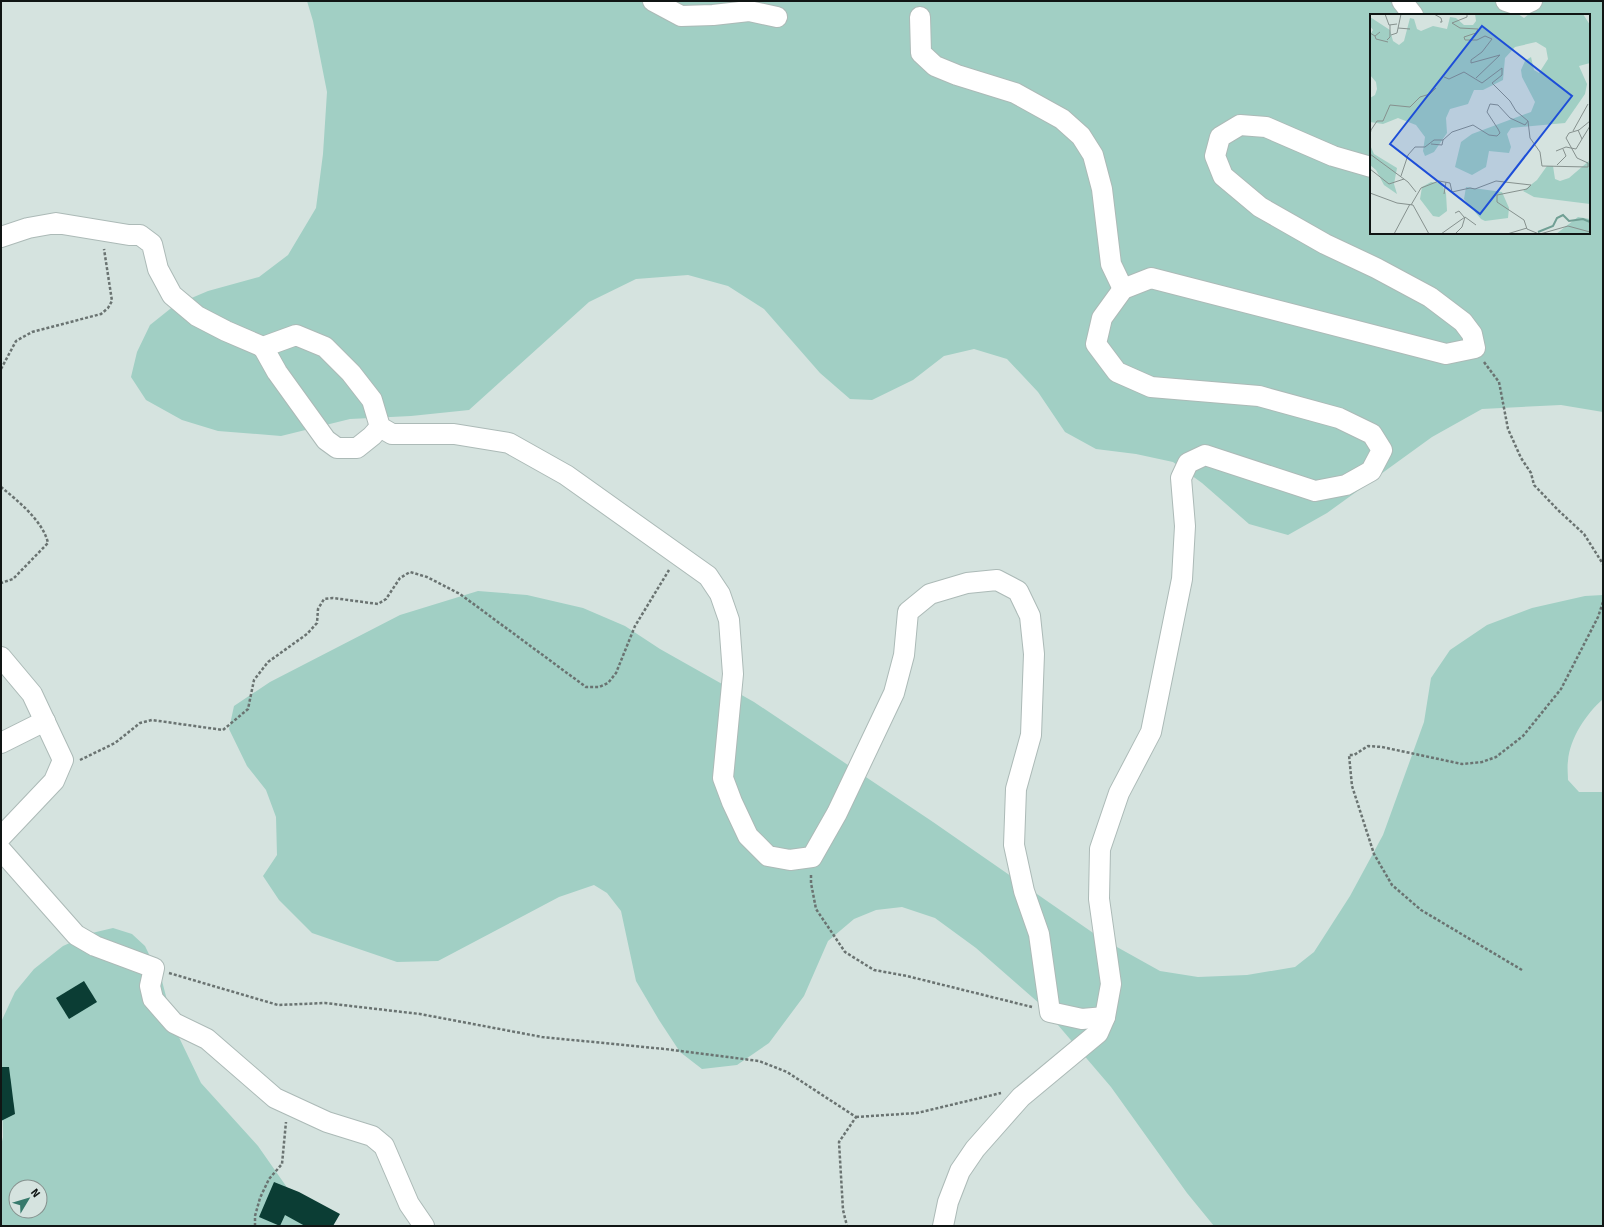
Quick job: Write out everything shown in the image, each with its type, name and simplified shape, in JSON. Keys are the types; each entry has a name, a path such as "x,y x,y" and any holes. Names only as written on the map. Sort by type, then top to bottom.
{"street":[{"path":"653,1 681,16 713,15 749,11 777,18"},
{"path":"1402,1 1412,14"},
{"path":"1506,1 1521,6 1532,1"},
{"path":"920,18 921,53 934,66 957,75 1015,93 1062,119 1082,136 1093,155 1102,189 1111,264 1123,289"},
{"path":"943,1226 948,1202 960,1171 975,1149 1021,1097 1098,1033 1104,1017 1111,984 1099,899 1100,848 1119,793 1151,732 1182,579 1185,526 1181,478 1188,463 1205,454 1316,491 1346,485 1371,471 1382,450 1372,434 1339,418 1259,396 1151,387 1117,372 1096,344 1102,318 1123,289 1152,278 1446,354 1475,348 1472,334 1463,322 1430,296 1325,244 1260,207 1223,176 1215,156 1220,137 1240,125 1266,128 1333,156 1370,167"},
{"path":"1,237 28,228 56,223 140,235 152,244 158,269 172,295 197,316 226,331 263,347 277,372 326,440 337,448 358,448 380,427"},
{"path":"263,347 296,335 325,347 351,373 372,400 380,427 392,434 454,434 509,443 566,475 708,576 720,594 729,620 733,674 723,778 732,802 748,836 768,856 790,860 812,857 837,813 894,693 904,655 908,612 930,594 967,584 996,580 1018,592 1030,616 1034,654 1031,735 1016,789 1014,846 1024,891 1039,934 1050,1012 1082,1019 1104,1017"},
{"path":"1,657 32,694 63,760 54,781 1,837"},
{"path":"1,743 45,721"},
{"path":"1,850 76,934 95,946 154,968 150,986 153,999 174,1023 207,1040 275,1098 327,1122 372,1136 384,1146 409,1204 424,1226"}],"path":[{"path":"1,369 16,341 32,332 101,314 108,308 112,301 101,230"},
{"path":"1475,348 1499,382 1508,429 1521,458 1531,473 1534,485 1584,534 1603,564"},
{"path":"1,488 25,506 46,536 48,543 12,579 1,583"},
{"path":"63,760 79,760 115,743 140,723 152,720 223,730 248,709 254,680 268,662 308,634 316,623 318,609 324,599 333,598 378,604 386,599 400,578 410,572 427,577 460,594 586,687 598,687 608,683 616,673 635,626 678,556"},
{"path":"1522,970 1422,910 1392,884 1374,854 1352,786 1349,755 1354,755 1368,746 1382,747 1462,764 1482,762 1496,757 1523,736 1561,689 1598,616 1603,602"},
{"path":"812,857 811,883 816,909 845,952 874,970 906,976 1050,1012"},
{"path":"154,968 278,1005 325,1003 420,1014 542,1037 665,1049 759,1061 787,1072 856,1117 917,1113 1006,1092"},
{"path":"255,1226 255,1216 260,1198 269,1178 282,1164 287,1103"},
{"path":"847,1226 843,1210 838,1142 856,1117"}],"green space":[{"path":"307,1 1603,1 1603,412 1561,405 1482,409 1432,437 1327,513 1288,535 1249,524 1202,483 1173,462 1136,454 1096,449 1065,432 1038,392 1007,359 974,349 944,356 913,380 872,400 850,399 820,373 764,309 728,286 688,275 636,279 589,302 469,410 411,416 350,419 281,436 218,431 182,420 146,400 131,377 137,352 150,325 175,305 208,291 259,277 288,255 316,208 323,154 327,92 313,21"},
{"path":"478,591 527,595 583,608 625,626 660,649 754,702 933,822 1099,937 1160,971 1198,977 1247,975 1295,967 1314,952 1350,896 1383,835 1424,722 1431,678 1450,650 1487,625 1532,608 1585,596 1603,595 1603,699 1585,719 1575,735 1569,752 1568,780 1579,792 1603,792 1603,1226 1214,1226 1187,1193 1111,1087 1040,1004 976,948 935,918 902,907 876,910 854,919 828,941 804,996 769,1043 737,1065 702,1069 680,1052 636,981 621,911 607,893 594,885 559,897 438,961 397,962 312,933 279,900 263,876 277,855 276,817 266,790 247,766 229,729 234,706 270,682 400,615"},
{"path":"113,928 132,934 145,946 162,981 174,1027 201,1083 258,1146 314,1226 1,1226 1,1146 3,1137 1,1049 2,1020 15,992 34,969 63,946 92,933"}],"building":[{"path":"84,981 97,1002 69,1019 56,998"},
{"path":"1,1067 9,1067 15,1114 1,1121"},
{"path":"274,1182 299,1192 340,1214 333,1226 305,1226 285,1215 280,1226 259,1217"}]}
